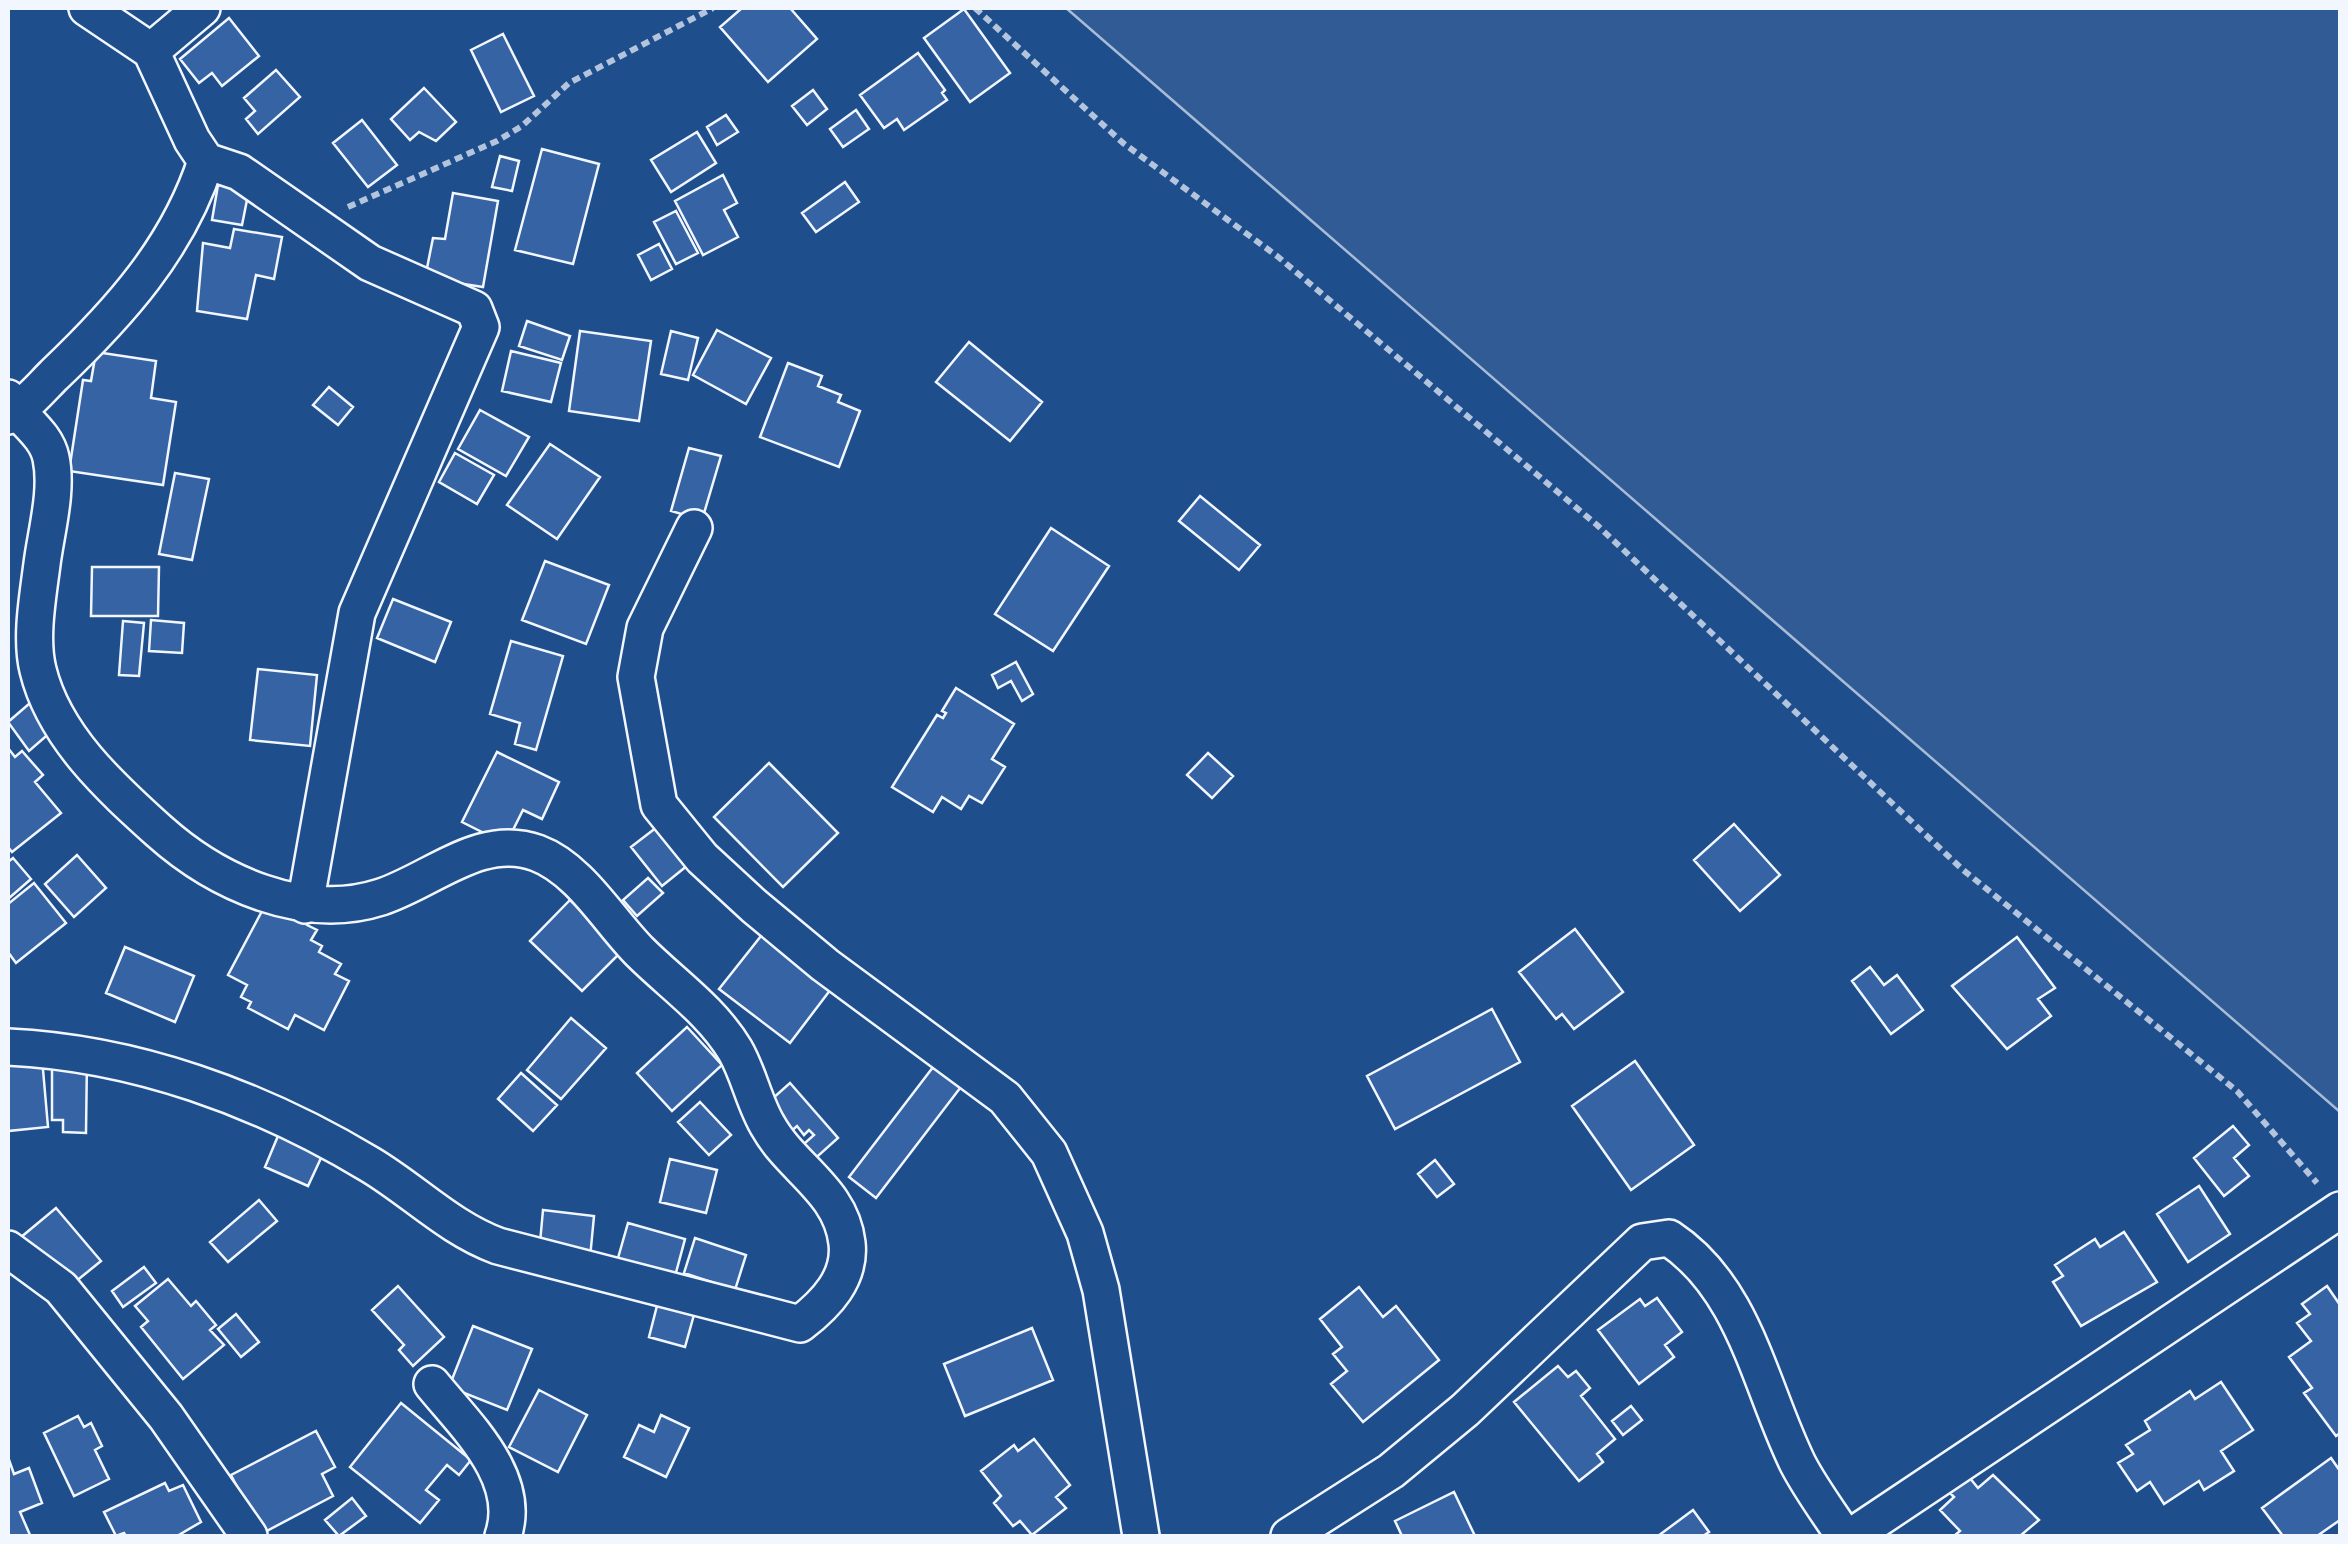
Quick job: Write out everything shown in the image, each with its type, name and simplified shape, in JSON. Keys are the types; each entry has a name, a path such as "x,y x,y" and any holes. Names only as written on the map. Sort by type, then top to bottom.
{"street":[{"path":"87,8 151,51 192,140 206,161 239,172 370,263 474,309 481,326 357,613 305,905"},
{"path":"151,51 202,8"},
{"path":"8,1047 63,1050 129,1062 239,1100 372,1165 471,1234 498,1246 800,1324 836,1288 848,1257 837,1206 768,1128 734,1049 706,1012 640,952 565,870 538,853 492,848 384,896 350,905 305,905 251,887 183,850 75,746 50,706 37,666 37,633 51,457 35,428 10,409 114,319 160,256 194,199 206,161"},
{"path":"694,528 645,628 636,676 659,805 702,858 754,906 824,966 1004,1098 1049,1153 1085,1234 1100,1290 1141,1536"},
{"path":"1852,1536 2334,1203"},
{"path":"1288,1536 1391,1471 1465,1410 1590,1287 1642,1242 1669,1238 1699,1258 1724,1294 1799,1465 1844,1536"},
{"path":"8,1249 61,1288 166,1417 249,1536"},
{"path":"432,1384 484,1451 503,1485 509,1507 503,1536"}],"path":[{"path":"315,222 496,141 522,126 569,84 713,8"},
{"path":"976,8 1123,143 1277,256 1597,525 1962,868 2237,1091 2334,1203"}],"shaded area":[{"path":"1066,8 2340,8 2340,1112"}],"building":[{"path":"742,8 790,8 817,39 768,82 720,27"},
{"path":"964,9 1010,73 970,102 924,38"},
{"path":"229,18 259,56 222,86 212,73 199,83 180,59"},
{"path":"503,34 534,96 501,112 471,50"},
{"path":"918,53 945,90 942,93 947,100 904,130 897,119 884,128 860,95"},
{"path":"276,70 300,97 258,134 246,119 255,111 244,98"},
{"path":"424,88 456,122 436,141 419,132 410,140 391,119"},
{"path":"813,90 827,109 807,125 792,106"},
{"path":"856,110 869,129 843,147 830,129"},
{"path":"726,115 738,132 717,145 707,127"},
{"path":"362,120 397,165 368,187 333,143"},
{"path":"697,132 716,163 671,192 651,160"},
{"path":"542,149 599,164 573,264 515,250"},
{"path":"500,156 519,161 512,191 492,187"},
{"path":"723,175 737,203 724,210 738,237 703,255 675,201"},
{"path":"845,182 859,202 816,232 802,213"},
{"path":"218,185 249,190 242,225 212,220"},
{"path":"453,193 498,201 483,287 425,278 433,238 445,239"},
{"path":"676,211 698,253 676,264 654,222"},
{"path":"234,229 282,237 274,279 256,275 247,319 197,311 203,243 230,248"},
{"path":"659,244 672,269 651,280 638,255"},
{"path":"527,321 570,336 562,360 519,346"},
{"path":"717,330 771,358 746,404 693,375"},
{"path":"580,331 651,341 639,421 569,411"},
{"path":"671,331 698,338 688,380 661,374"},
{"path":"969,342 1042,402 1010,441 936,382"},
{"path":"511,351 561,363 551,402 502,391"},
{"path":"96,352 156,361 151,398 176,402 163,485 69,471 83,380 91,381"},
{"path":"788,363 822,376 818,386 841,395 838,402 860,411 839,467 760,437"},
{"path":"329,387 353,407 338,425 313,405"},
{"path":"480,410 529,437 506,476 458,449"},
{"path":"550,444 600,477 557,539 507,505"},
{"path":"689,448 721,456 702,520 671,511"},
{"path":"455,453 494,475 477,504 439,482"},
{"path":"175,473 209,479 192,560 159,554"},
{"path":"1200,496 1260,545 1239,570 1179,521"},
{"path":"1051,528 1109,566 1053,651 995,614"},
{"path":"545,561 609,585 586,644 522,620"},
{"path":"92,567 159,567 158,616 91,616"},
{"path":"393,599 451,622 435,662 377,638"},
{"path":"151,620 184,623 182,653 149,651"},
{"path":"123,621 144,623 139,676 119,675"},
{"path":"511,641 563,656 536,750 515,744 520,723 490,714"},
{"path":"1016,662 1033,694 1022,701 1011,681 998,688 992,675"},
{"path":"258,669 317,675 310,746 250,740"},
{"path":"956,688 1014,724 992,759 1005,767 982,803 969,796 961,809 942,797 933,812 892,787 937,715 943,718 946,713 942,711"},
{"path":"37,697 60,724 29,751 8,722"},
{"path":"8,748 15,757 22,751 43,775 35,782 61,813 12,852 8,847"},
{"path":"497,752 559,782 542,819 523,810 506,844 462,822"},
{"path":"1208,753 1233,776 1212,798 1187,775"},
{"path":"769,763 838,833 783,887 714,817"},
{"path":"1734,824 1780,875 1740,911 1694,860"},
{"path":"657,827 688,865 662,886 631,847"},
{"path":"77,855 106,888 74,917 45,884"},
{"path":"13,858 31,879 8,899 8,862"},
{"path":"648,878 663,893 637,916 623,900"},
{"path":"34,883 66,923 16,963 8,952 8,904"},
{"path":"269,898 309,920 307,925 317,930 311,940 322,946 319,952 341,964 335,974 349,981 324,1030 295,1015 288,1029 248,1008 251,1002 241,997 247,985 228,975"},
{"path":"570,900 623,950 582,991 530,941"},
{"path":"1575,929 1623,992 1574,1029 1562,1014 1556,1019 1519,972"},
{"path":"761,936 831,989 790,1043 719,989"},
{"path":"2017,937 2055,988 2038,999 2051,1016 2007,1049 1952,986"},
{"path":"125,947 194,976 175,1022 106,993"},
{"path":"1870,967 1884,985 1897,975 1923,1010 1891,1034 1852,981"},
{"path":"1492,1009 1520,1062 1395,1129 1367,1076"},
{"path":"571,1018 606,1048 561,1099 527,1070"},
{"path":"687,1027 722,1065 672,1111 637,1073"},
{"path":"42,1058 48,1127 8,1131 8,1061"},
{"path":"52,1058 87,1058 86,1133 63,1132 63,1120 52,1120"},
{"path":"940,1058 967,1079 876,1198 849,1177"},
{"path":"1635,1061 1694,1145 1631,1190 1572,1106"},
{"path":"521,1073 557,1105 533,1131 498,1099"},
{"path":"790,1083 838,1138 809,1164 797,1150 814,1135 809,1130 804,1135 797,1126 787,1135 763,1107"},
{"path":"700,1102 731,1135 709,1155 678,1122"},
{"path":"283,1124 328,1143 308,1186 265,1167"},
{"path":"2233,1126 2249,1145 2234,1158 2249,1176 2224,1196 2194,1158"},
{"path":"670,1159 717,1170 706,1213 660,1202"},
{"path":"1435,1160 1454,1184 1437,1197 1418,1174"},
{"path":"2199,1186 2230,1234 2188,1262 2157,1214"},
{"path":"259,1200 277,1221 228,1262 210,1242"},
{"path":"56,1208 101,1261 64,1291 20,1238"},
{"path":"543,1210 594,1216 590,1258 539,1254"},
{"path":"628,1223 685,1239 674,1280 616,1265"},
{"path":"2124,1232 2157,1282 2081,1326 2053,1282 2063,1276 2055,1265 2095,1239 2100,1247"},
{"path":"695,1238 746,1255 735,1290 684,1273"},
{"path":"144,1267 156,1283 123,1307 112,1291"},
{"path":"168,1279 191,1306 196,1301 216,1325 210,1330 224,1345 183,1379 141,1327 148,1321 135,1306"},
{"path":"398,1286 444,1337 413,1366 399,1350 404,1345 372,1310"},
{"path":"2327,1286 2340,1305 2340,1433 2336,1436 2304,1393 2312,1388 2289,1357 2311,1341 2297,1323 2310,1314 2302,1304"},
{"path":"1359,1287 1383,1317 1396,1306 1439,1360 1363,1422 1331,1384 1347,1371 1333,1354 1342,1347 1320,1319"},
{"path":"660,1294 697,1304 685,1347 649,1337"},
{"path":"1657,1298 1682,1332 1665,1345 1674,1357 1639,1384 1598,1330 1640,1299 1645,1306"},
{"path":"236,1314 259,1342 241,1357 218,1329"},
{"path":"473,1326 532,1349 507,1410 449,1387"},
{"path":"1032,1328 1053,1380 965,1416 944,1364"},
{"path":"1558,1366 1568,1377 1576,1371 1590,1388 1581,1396 1615,1439 1597,1454 1603,1462 1579,1481 1514,1402"},
{"path":"2221,1382 2253,1430 2221,1451 2234,1471 2204,1490 2199,1481 2164,1504 2150,1482 2137,1491 2118,1463 2133,1454 2126,1445 2150,1430 2145,1421 2190,1391 2195,1399"},
{"path":"539,1390 587,1415 558,1472 509,1447"},
{"path":"401,1403 471,1460 459,1475 447,1465 426,1490 439,1500 420,1523 350,1467"},
{"path":"1631,1406 1642,1420 1623,1435 1612,1421"},
{"path":"661,1415 689,1428 666,1477 624,1457 639,1425 654,1432"},
{"path":"78,1416 84,1427 91,1423 102,1446 95,1450 109,1479 74,1496 44,1433"},
{"path":"316,1431 335,1467 322,1474 333,1496 261,1534 231,1475"},
{"path":"1034,1439 1070,1485 1056,1497 1066,1508 1032,1535 1020,1521 1013,1526 994,1503 1001,1496 981,1471 1014,1445 1018,1451"},
{"path":"8,1457 14,1474 29,1468 42,1503 20,1512 30,1535 27,1536 8,1536"},
{"path":"2331,1458 2340,1471 2340,1520 2317,1536 2283,1536 2262,1508"},
{"path":"1993,1475 2039,1520 2020,1536 1954,1536 1960,1531 1940,1510 1954,1497 1950,1493 1969,1477 1978,1488"},
{"path":"165,1483 169,1491 183,1485 201,1522 177,1536 116,1536 104,1512"},
{"path":"1454,1492 1475,1536 1402,1536 1395,1521"},
{"path":"352,1498 366,1516 339,1536 325,1520"},
{"path":"1693,1510 1709,1532 1703,1536 1658,1536"}]}
